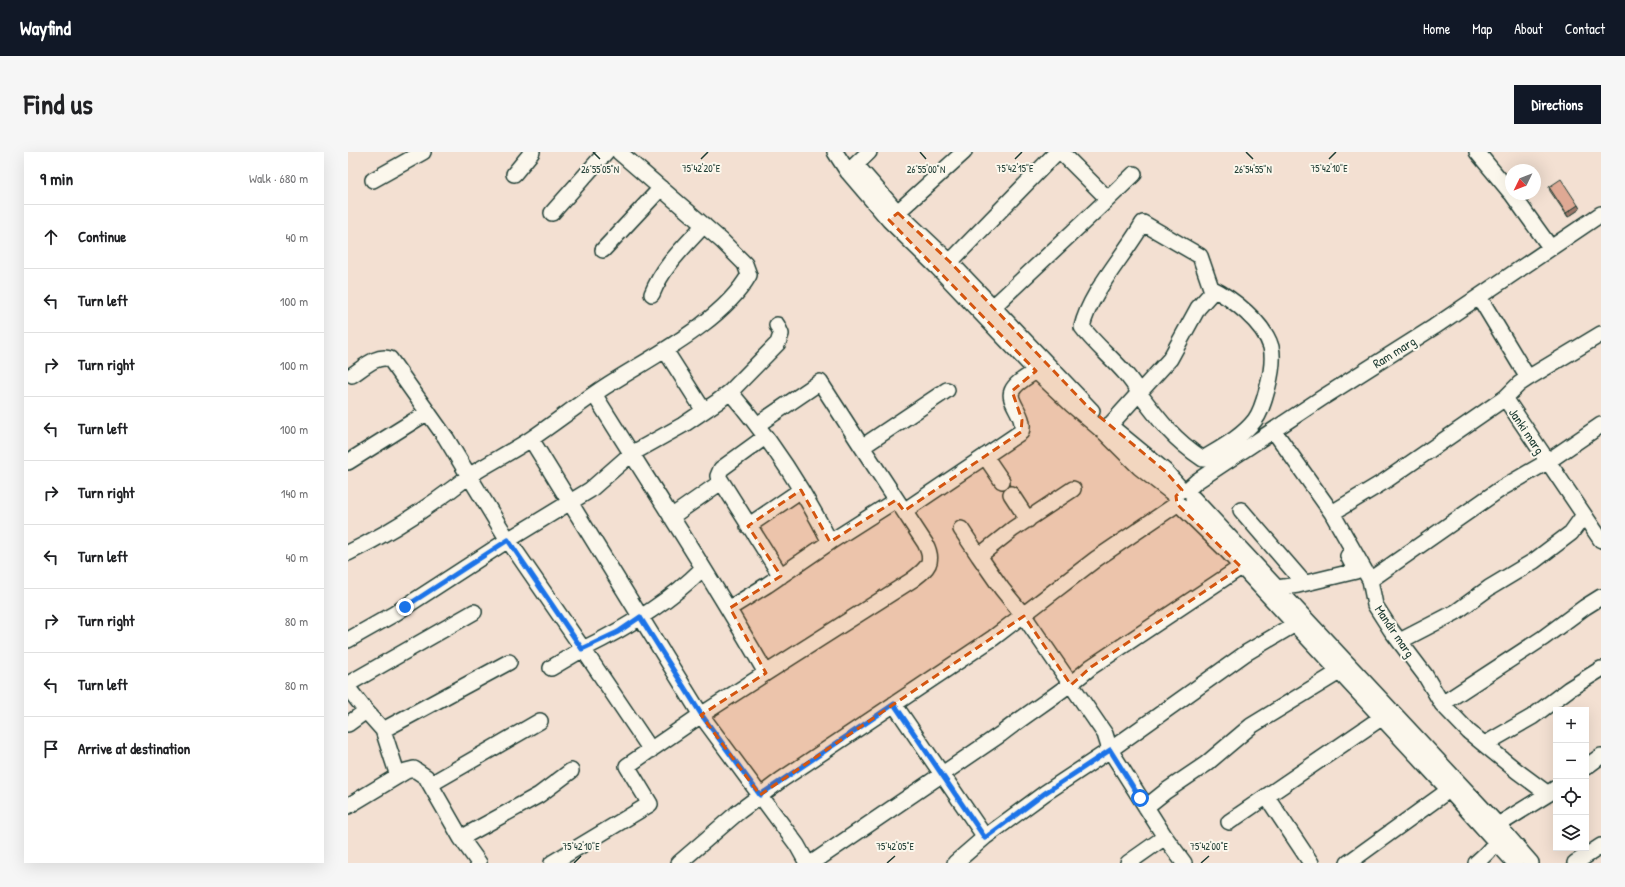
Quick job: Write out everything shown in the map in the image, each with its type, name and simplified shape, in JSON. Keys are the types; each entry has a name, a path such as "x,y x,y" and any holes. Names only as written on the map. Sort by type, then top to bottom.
{"street":[{"path":"373,180 423,152"},
{"path":"514,174 532,152"},
{"path":"552,213 606,152"},
{"path":"348,552 374,540 436,501 469,476 531,439 594,394 665,350 721,308 739,290 749,275 746,264 704,225 619,152"},
{"path":"835,152 852,168 938,268 1036,371 1072,405 1105,433 1138,467 1184,497"},
{"path":"852,168 869,152"},
{"path":"894,216 964,152"},
{"path":"950,262 1057,152"},
{"path":"1061,152 1108,199"},
{"path":"1478,152 1505,186"},
{"path":"993,307 1134,174"},
{"path":"603,250 661,188"},
{"path":"1515,200 1550,248"},
{"name":"Ram marg","path":"679,863 760,795 1024,616 1096,559 1184,497 1197,481 1277,434 1322,398 1434,327 1601,214"},
{"path":"894,216 950,262 1088,407 1165,471 1184,497 1453,786 1496,842 1515,863"},
{"path":"1143,223 1200,256 1211,288 1225,295 1245,311 1262,331 1271,347 1272,372 1265,398 1255,420 1232,441 1203,459 1186,448 1167,430 1139,393 1134,382 1094,343 1082,327 1084,317 1104,283 1132,244 1143,223"},
{"path":"652,294 657,282 671,261 704,225"},
{"path":"1277,434 1440,336 1484,304 1601,226"},
{"path":"1110,425 1170,359 1198,308 1214,290"},
{"path":"1484,304 1528,378"},
{"path":"348,640 394,614 508,540 590,490 630,454 683,425 730,392 778,343 781,334 777,324"},
{"name":"Janki marg","path":"1601,334 1528,378 1519,384 1505,398 1601,540"},
{"path":"665,350 704,411"},
{"path":"352,375 379,358 385,357 390,359 428,412 508,540 650,750"},
{"path":"730,608 781,576 830,542 900,506 985,456 1021,432 1022,420 1011,396 1012,391 1036,371"},
{"path":"552,863 650,804 627,766 701,714 924,571 930,563 931,554 820,382 761,431 721,469 718,476 748,526 781,576"},
{"path":"862,447 947,390"},
{"path":"730,392 761,431 801,490 830,542"},
{"path":"594,394 702,569 730,608 766,673"},
{"path":"1332,513 1385,481 1505,398"},
{"path":"348,462 428,412"},
{"path":"1370,580 1415,547 1453,524 1502,488 1547,462 1601,425"},
{"name":"Mandir marg","path":"1277,434 1332,513 1370,580 1375,605 1391,630 1425,675 1442,704 1458,722 1517,771 1552,791"},
{"path":"531,439 701,714 797,845 807,863"},
{"path":"985,456 1002,481"},
{"path":"1277,588 1356,571 1341,544 1282,460"},
{"path":"671,517 721,482"},
{"path":"979,556 1073,489"},
{"path":"748,526 801,490"},
{"path":"1011,494 1028,520"},
{"path":"1241,510 1304,583"},
{"path":"1400,641 1456,612 1489,588 1534,561 1571,533 1584,515"},
{"path":"961,529 1002,589 1024,616 1105,734 1110,750 1165,837 1184,863"},
{"path":"1244,561 1277,588 1299,620"},
{"path":"812,863 1001,734 1028,713 1071,685 1091,667 1244,561"},
{"path":"551,668 582,649 618,632 685,586 702,569"},
{"path":"1442,704 1601,597"},
{"path":"348,684 474,612"},
{"path":"955,863 985,838 1045,793 1110,750 1246,653 1299,620"},
{"path":"383,730 509,662"},
{"path":"1344,668 1382,718 1453,786 1498,825 1531,863"},
{"path":"1146,807 1166,791 1206,764 1251,726 1344,668"},
{"path":"1485,744 1532,716 1569,689 1601,669"},
{"path":"348,688 383,730 398,776"},
{"path":"894,704 985,838"},
{"path":"348,724 366,711"},
{"path":"1229,822 1382,718"},
{"path":"431,784 540,721"},
{"path":"1589,765 1601,756"},
{"path":"348,806 410,769 414,769 422,774 431,784 461,838 480,863"},
{"path":"461,838 539,795 571,772"},
{"path":"1348,863 1453,786"},
{"path":"1498,825 1552,791"},
{"path":"1267,797 1311,863"},
{"path":"1476,863 1492,848 1496,842 1498,825"},
{"path":"1128,863 1165,837"},
{"path":"1575,863 1601,846"}],"highlighted area":[{"path":"898,213 950,262 1088,407 1165,471 1182,490 1176,496 1177,504 1241,567 1091,667 1071,685 1024,616 760,795 701,715 766,673 730,608 781,576 748,526 801,490 830,542 896,500 904,511 1021,432 1022,420 1012,391 1036,371 889,220"}],"building":[{"path":"1561,179 1578,205 1566,213 1549,187"}],"route":[{"path":"405,607 508,540 582,649 618,632 640,617 701,714 760,795 894,704 931,760 971,815 985,838 1045,793 1110,750 1140,798"}]}
